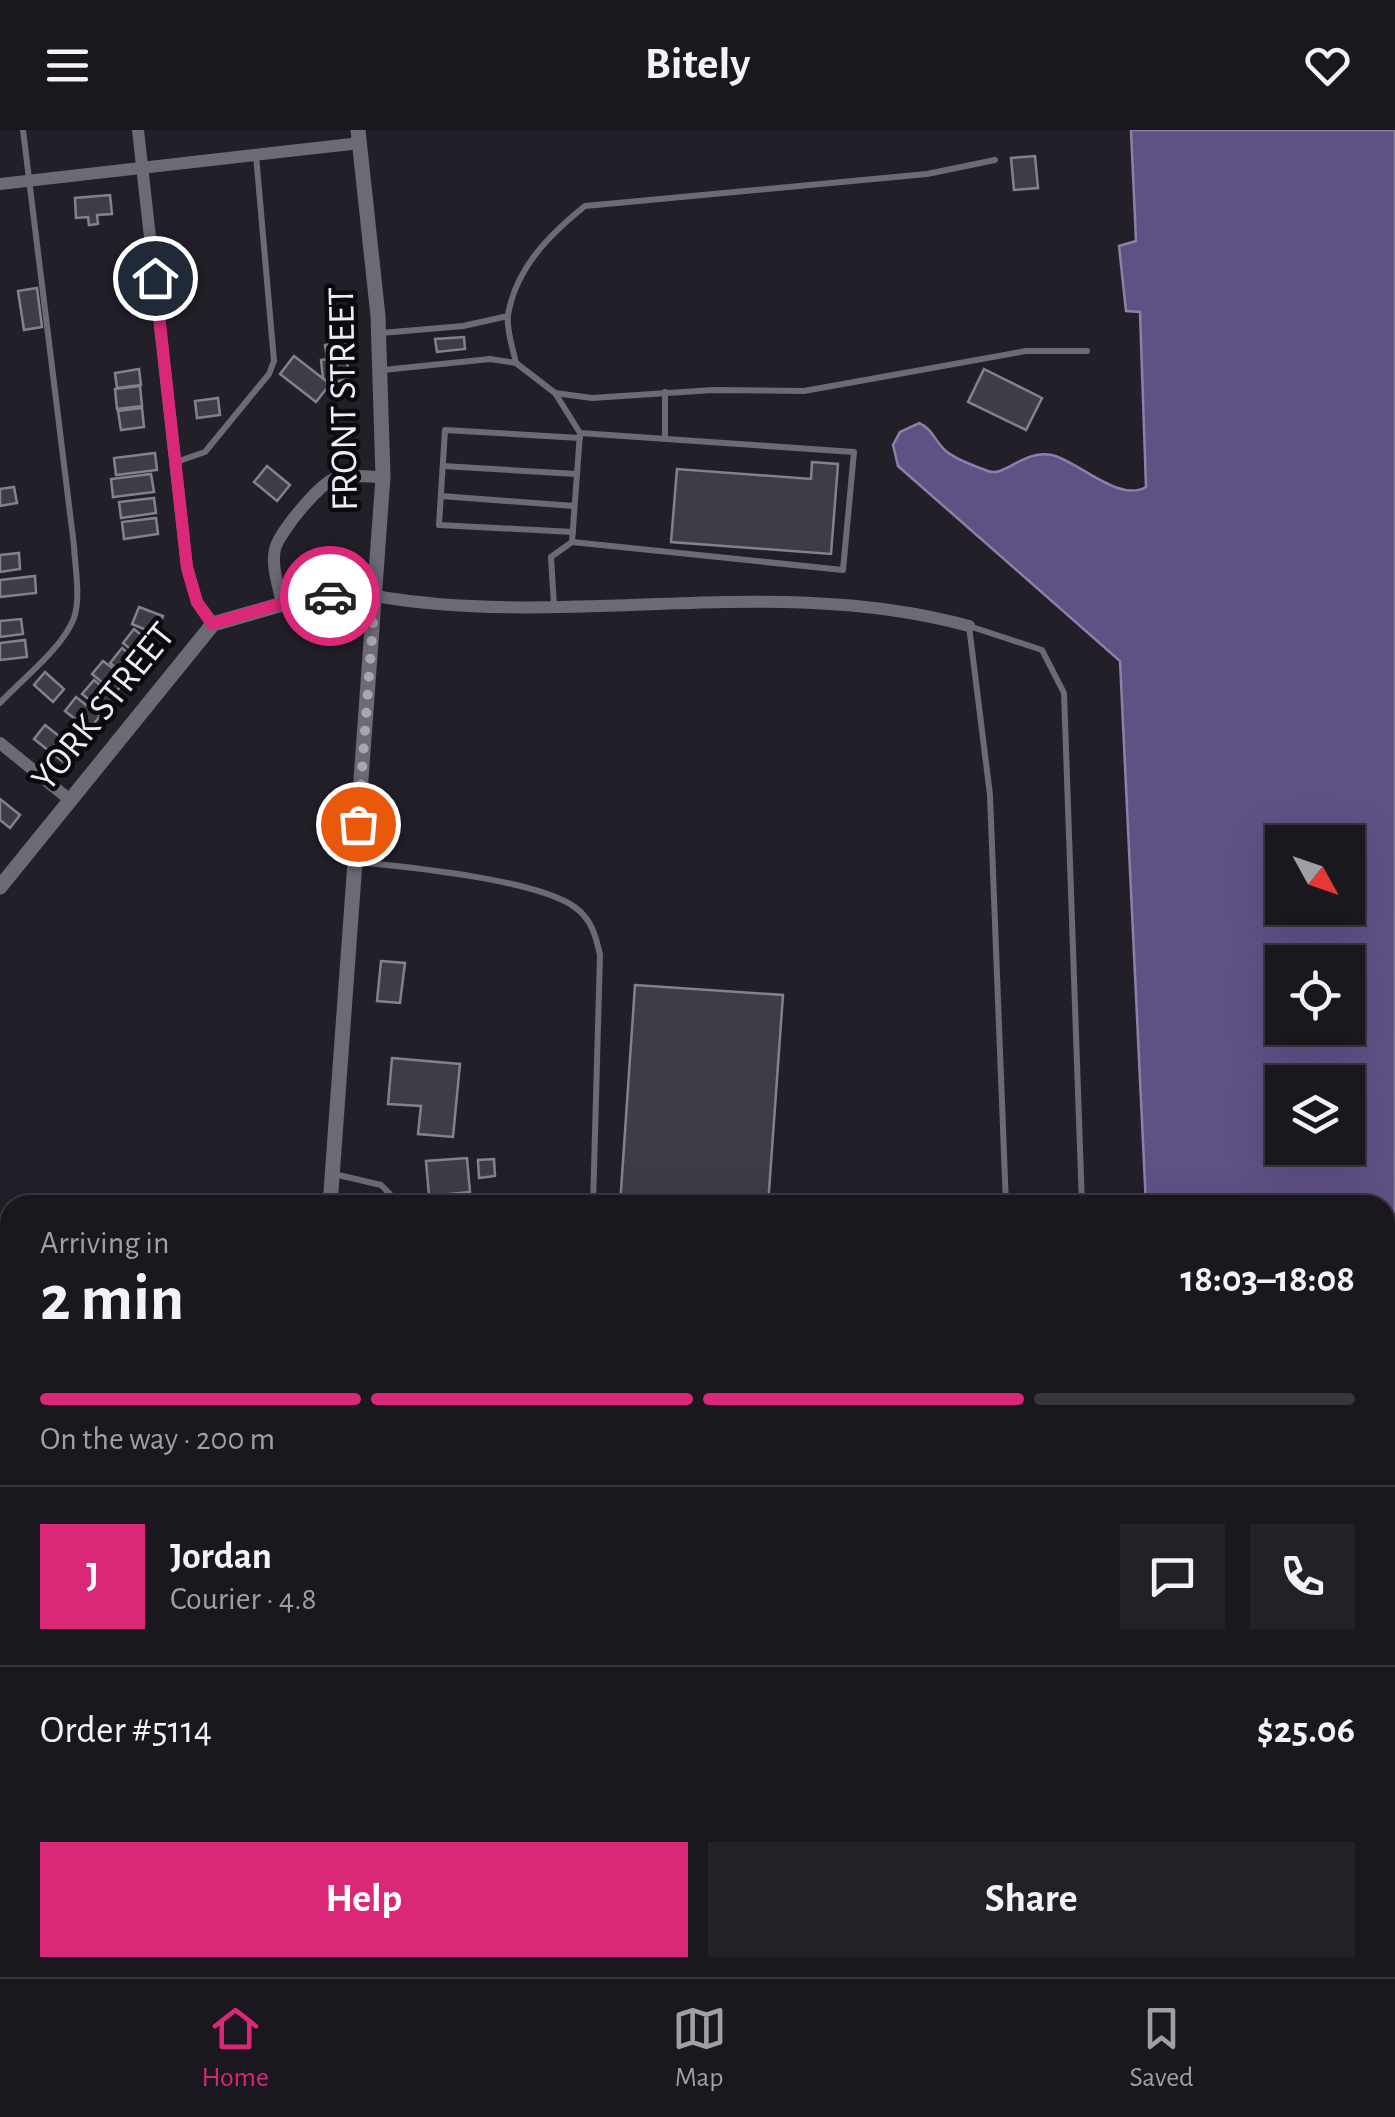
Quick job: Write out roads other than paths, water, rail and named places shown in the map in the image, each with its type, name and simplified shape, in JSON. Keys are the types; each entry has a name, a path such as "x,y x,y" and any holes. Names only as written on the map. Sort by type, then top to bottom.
{"street":[{"path":"138,130 187,568 197,602 212,624"},
{"path":"0,184 256,154 359,136"},
{"name":"FRONT STREET","path":"331,1195 383,477 382,370 359,136"},
{"path":"282,604 274,564 275,547 283,533 322,485 333,478 383,477"},
{"name":"YORK STREET","path":"0,888 212,624 282,604 335,595 375,596"},
{"path":"375,596 431,606 554,607 676,601 849,604 902,609 968,626"},
{"path":"0,743 70,800"}],"lane":[{"path":"0,704 63,635 74,618 76,602 74,546 24,130"},
{"path":"175,462 205,452 269,374 274,361 256,154"},
{"path":"516,363 508,316 521,278 544,239 584,206 928,174 995,160"},
{"path":"379,333 462,326 508,316"},
{"path":"555,393 592,398 665,392 804,391 1026,351 1087,350"},
{"path":"382,370 490,359 516,363 555,393 580,436 572,542"},
{"path":"665,392 665,439"},
{"path":"554,607 551,557 572,542 843,570 854,452 445,430 440,525 573,532"},
{"path":"443,466 577,474"},
{"path":"442,496 574,506"},
{"path":"1006,1195 990,795 968,626 1042,650 1064,694 1082,1195"},
{"path":"355,862 462,876 551,895 577,908 594,928 600,955 593,1195"},
{"path":"332,1174 380,1185 390,1195"}]}
